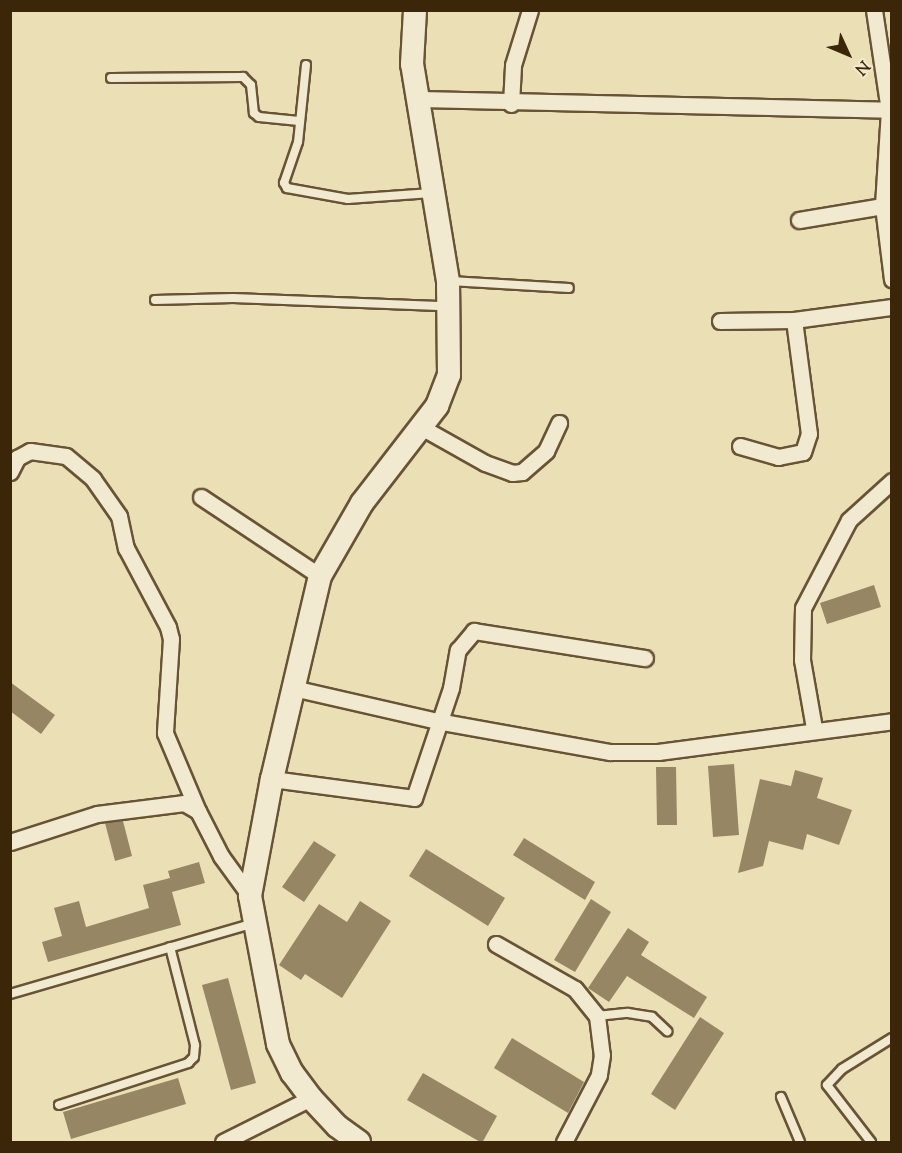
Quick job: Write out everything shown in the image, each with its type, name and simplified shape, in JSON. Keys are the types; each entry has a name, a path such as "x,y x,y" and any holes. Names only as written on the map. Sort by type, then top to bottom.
{"street":[{"path":"359,1143 336,1126 311,1098 292,1073 278,1044 253,923 250,896 273,779 320,576 363,503 437,406 448,375 450,306 448,281 412,64 415,10"},
{"path":"511,104 513,65 531,10"},
{"path":"874,10 890,110 884,206 891,279"},
{"path":"417,99 511,104 890,110"},
{"path":"799,220 884,206"},
{"path":"720,321 794,320 891,307"},
{"path":"740,446 778,457 803,452 809,434 794,320"},
{"path":"421,427 485,463 512,473 522,472 546,451 559,423"},
{"path":"10,471 17,458 30,451 66,456 93,479 119,516 126,548 168,627 171,639 165,733 198,811 221,856 250,896"},
{"path":"814,728 802,660 803,608 845,527 891,481"},
{"path":"201,497 320,576"},
{"path":"273,779 414,798 419,793 437,721 451,688 458,650 474,631 645,658"},
{"path":"293,688 437,721 610,752 658,752 814,728 891,721"},
{"path":"10,842 97,814 177,802 198,811"},
{"path":"496,944 575,989 597,1016 602,1055 599,1075 564,1143"},
{"path":"223,1143 311,1098"}],"lane":[{"path":"306,65 298,142 284,183 291,192 348,199 433,193"},
{"path":"111,78 243,77 251,85 254,113 259,117 299,121"},
{"path":"448,281 569,288"},
{"path":"155,300 233,298 450,306"},
{"path":"10,994 253,923"},
{"path":"59,1105 188,1063 194,1057 195,1045 170,947"},
{"path":"597,1016 627,1013 652,1017 667,1031"},
{"path":"871,1143 826,1085 842,1069 891,1038"},
{"path":"781,1097 800,1143"}],"building":[{"path":"874,585 881,607 827,624 820,603"},
{"path":"10,682 55,715 41,734 10,711"},
{"path":"734,764 739,835 713,837 708,766"},
{"path":"656,767 676,767 677,825 657,825"},
{"path":"795,770 823,778 817,798 852,810 839,845 807,834 803,850 769,841 763,866 738,873 760,779 791,786"},
{"path":"123,821 132,856 115,861 105,823"},
{"path":"524,838 595,882 585,900 513,855"},
{"path":"314,841 336,855 304,902 282,887"},
{"path":"426,849 505,898 488,926 409,876"},
{"path":"199,862 205,883 172,892 181,925 48,962 42,942 62,936 54,908 79,901 86,927 149,908 143,885 170,878 168,871"},
{"path":"591,899 611,912 575,972 554,960"},
{"path":"360,901 391,921 342,998 305,974 301,980 279,965 319,904 347,922"},
{"path":"628,928 649,942 641,955 707,997 694,1018 627,976 609,1002 588,988"},
{"path":"228,978 256,1083 231,1090 202,985"},
{"path":"700,1017 724,1033 675,1110 651,1094"},
{"path":"512,1038 584,1082 568,1113 494,1068"},
{"path":"423,1073 497,1116 482,1143 407,1100"},
{"path":"178,1078 186,1104 71,1139 63,1112"}]}
